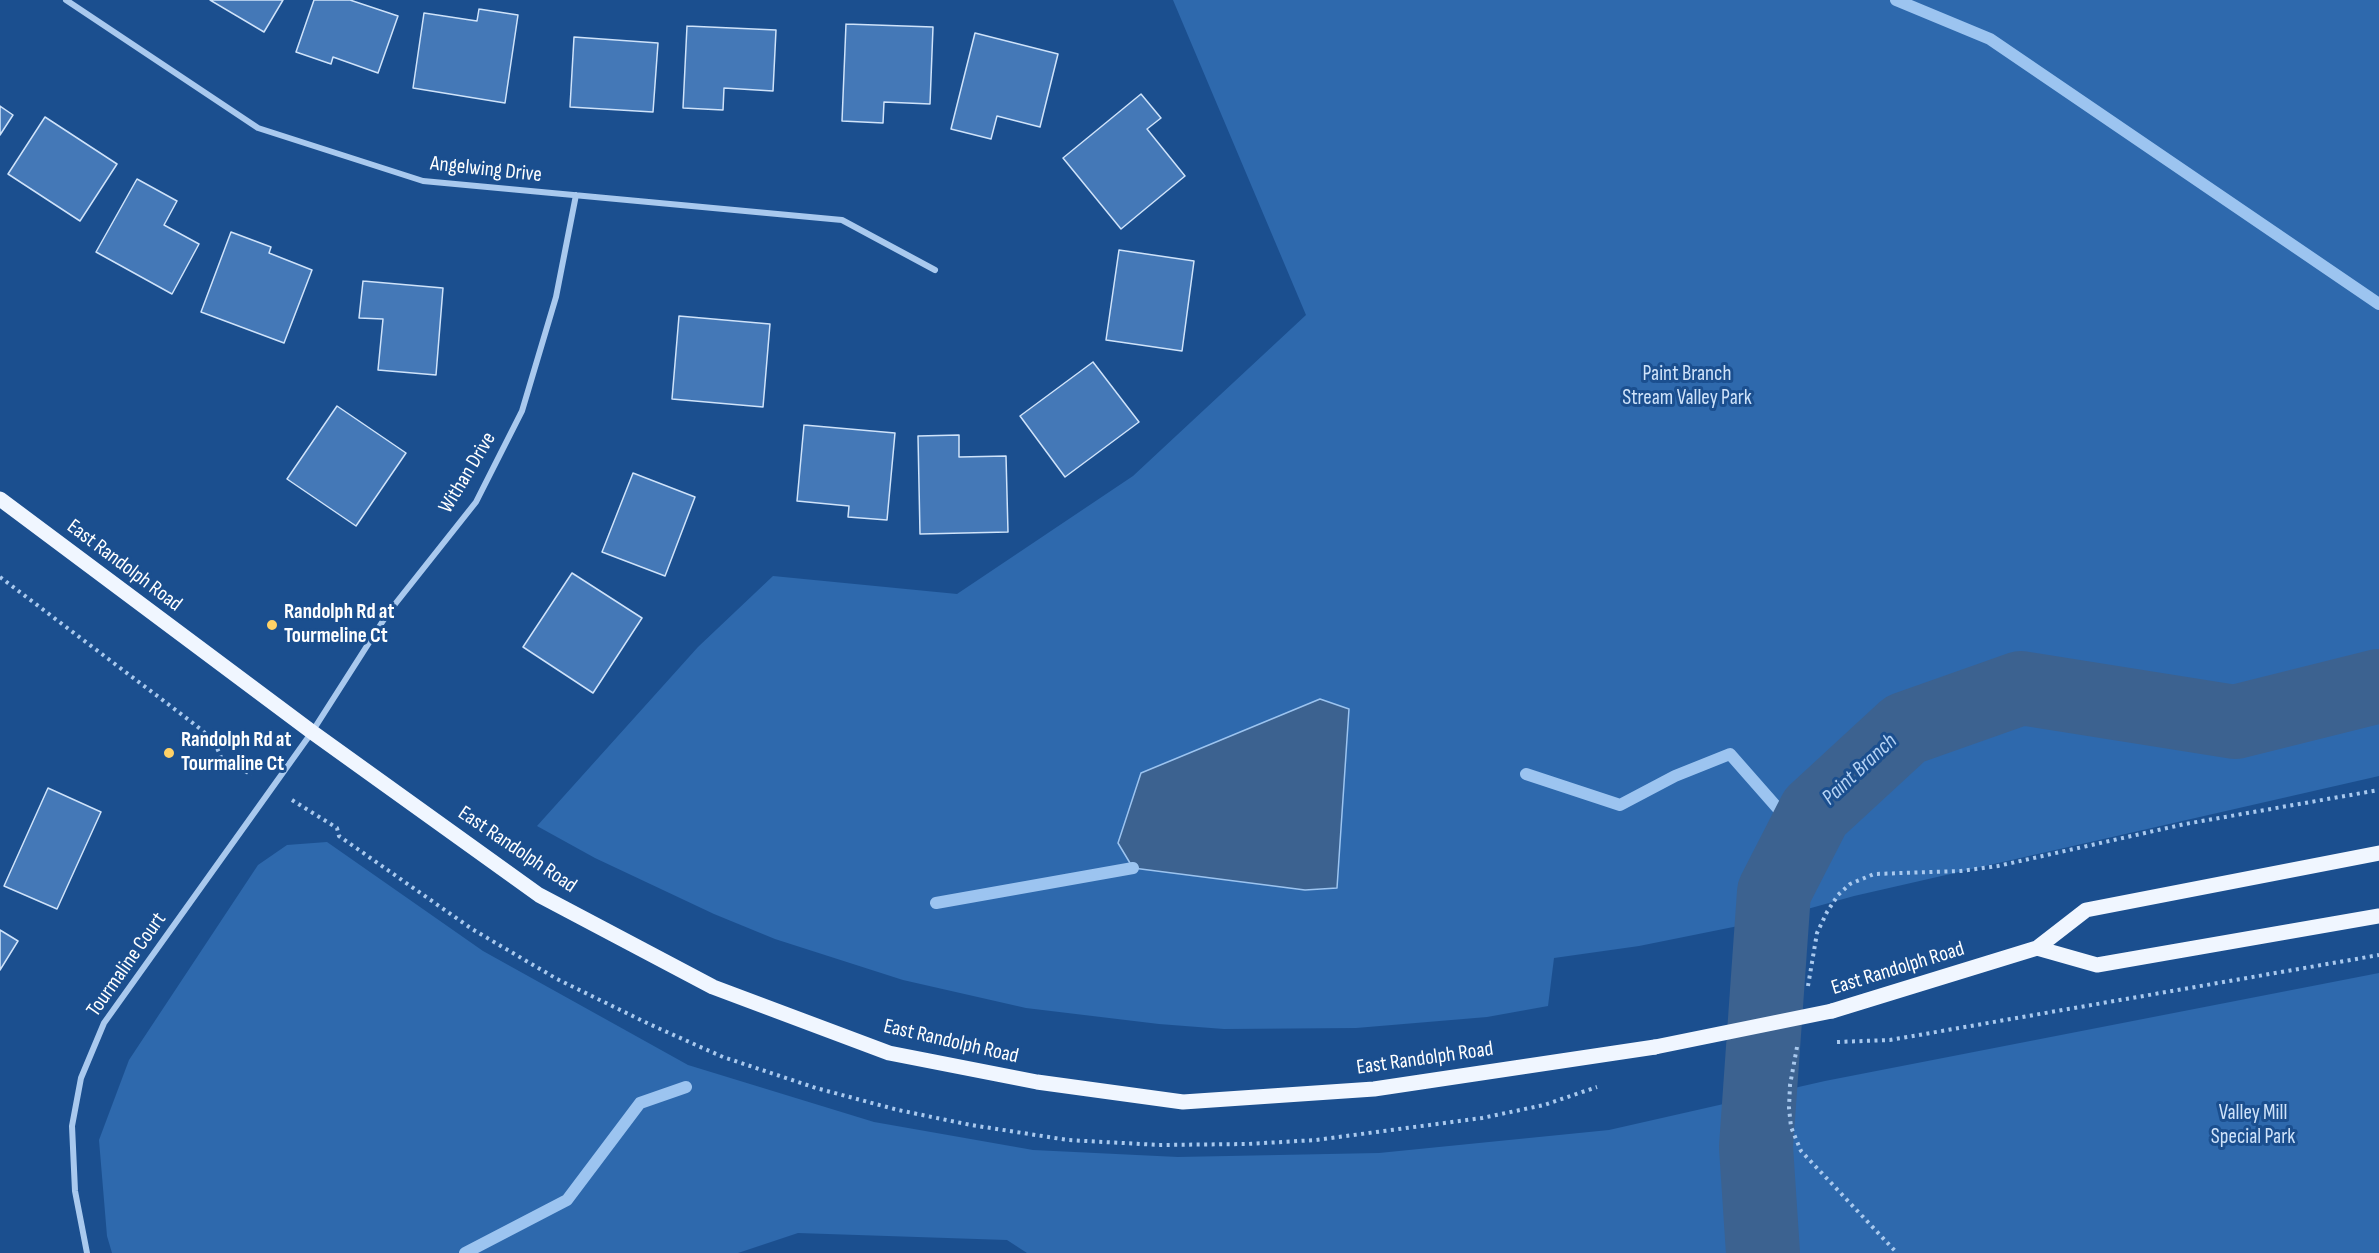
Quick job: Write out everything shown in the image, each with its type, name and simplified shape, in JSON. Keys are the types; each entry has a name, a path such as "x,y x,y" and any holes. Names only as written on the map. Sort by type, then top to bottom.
{"main road":[{"name":"East Randolph Road","path":"0,499 312,732 539,895 713,987 889,1053 1037,1082 1183,1102 1374,1089 1654,1047 1832,1011 2037,948 2086,910 2379,853"},
{"path":"2037,948 2097,965 2379,916"}],"street":[{"name":"Angelwing Drive","path":"66,0 258,128 423,181 842,220 935,270"},
{"name":"Withan Drive","path":"312,732 388,614 476,502 522,411 556,297 576,195"},
{"name":"Tourmaline Court","path":"87,1253 75,1191 72,1126 81,1078 104,1023 312,732"}],"path":[{"path":"1827,1042 1890,1040 2379,955"}],"green space":[{"name":"Paint Branch Stream Valley Park","path":"1173,0 2379,0 2379,776 1854,896 1768,920 1639,946 1554,958 1548,1006 1487,1017 1356,1028 1224,1029 1159,1024 1026,1008 903,980 775,939 714,914 595,858 537,826 698,647 773,576 957,594 1133,476 1306,315"},
{"name":"Valley Mill Special Park","path":"327,842 483,951 688,1065 874,1122 1033,1150 1178,1157 1379,1153 1609,1130 1825,1081 2379,973 2379,1253 1027,1253 1007,1240 798,1233 738,1253 112,1253 107,1236 99,1140 129,1060 258,865 287,845"}],"shaded area":[{"path":"1320,699 1349,709 1337,888 1305,890 1133,868 1118,843 1141,773"}],"building":[{"path":"210,0 283,0 264,32"},
{"path":"314,0 350,0 398,16 378,73 333,57 331,64 296,52"},
{"path":"479,9 518,15 505,103 413,88 424,13 477,21"},
{"path":"846,24 933,27 930,104 884,102 883,123 842,121"},
{"path":"687,26 776,30 773,91 724,88 723,110 683,108"},
{"path":"975,33 1058,54 1040,127 997,116 991,139 951,129"},
{"path":"574,37 658,43 653,112 570,107"},
{"path":"1141,94 1161,118 1147,129 1185,176 1121,229 1063,158"},
{"path":"0,106 13,115 0,135"},
{"path":"45,117 117,164 80,221 8,174"},
{"path":"137,179 177,201 164,225 199,244 172,294 96,252"},
{"path":"231,232 271,247 269,253 312,270 284,343 201,312"},
{"path":"1119,250 1194,261 1182,351 1106,340"},
{"path":"363,281 443,288 436,375 378,370 383,319 359,318"},
{"path":"679,316 770,324 763,407 672,399"},
{"path":"1093,362 1139,422 1065,477 1020,416"},
{"path":"337,406 406,453 356,526 287,479"},
{"path":"804,425 895,433 887,520 848,517 849,506 797,501"},
{"path":"959,435 959,457 1006,456 1008,532 920,534 918,436"},
{"path":"633,473 695,497 665,576 602,552"},
{"path":"572,573 642,618 593,693 523,647"},
{"path":"48,788 101,812 57,909 4,886"},
{"path":"0,930 18,941 0,970"}],"waterway":[{"path":"1896,0 1990,39 2379,304"},
{"name":"Paint Branch","path":"1763,1253 1756,1147 1774,892 1815,812 1905,729 2021,688 2235,722 2379,686"},
{"path":"1526,774 1620,805 1675,776 1730,754 1781,812 1799,844"},
{"path":"936,903 1133,868"},
{"path":"465,1253 567,1200 640,1103 686,1087"}],"place":[{"name":"Randolph Rd at Tourmeline Ct","path":"272,625"},
{"name":"Randolph Rd at Tourmaline Ct","path":"169,753"}]}
